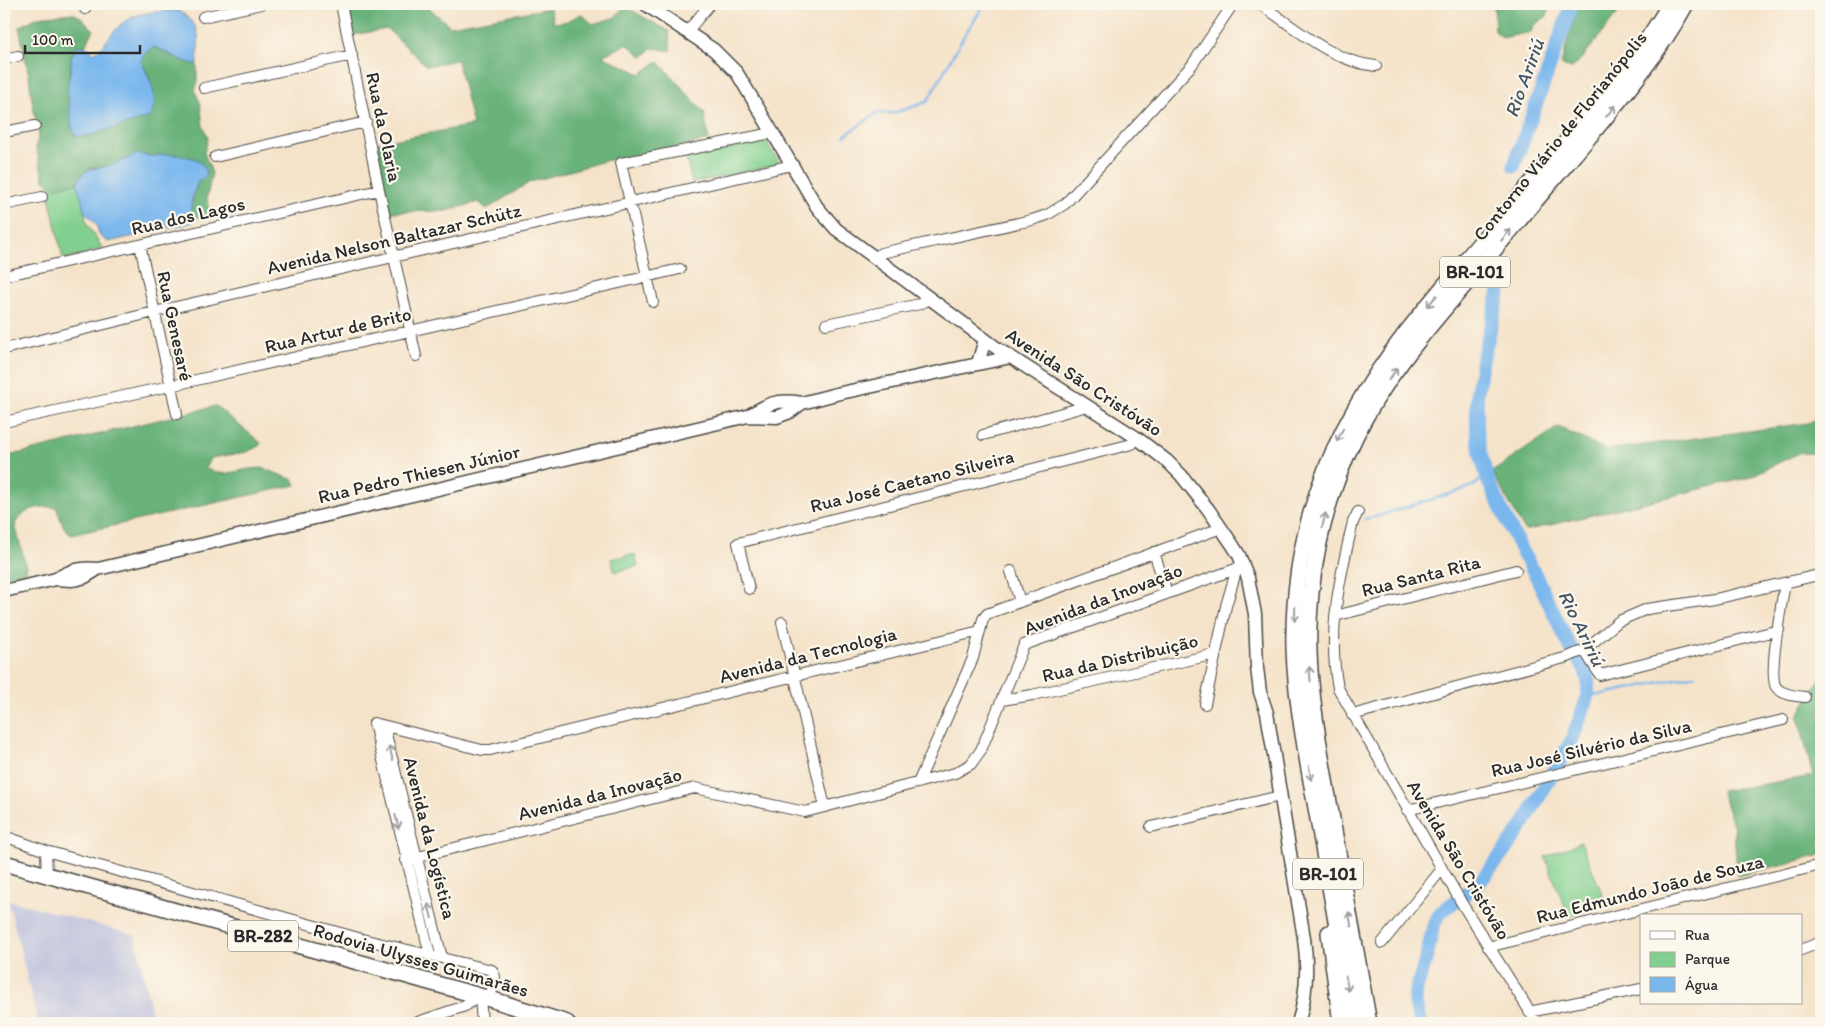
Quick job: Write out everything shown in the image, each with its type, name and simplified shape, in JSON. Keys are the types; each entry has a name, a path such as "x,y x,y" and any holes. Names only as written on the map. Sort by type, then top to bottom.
{"highway":[{"name":"Contorno Viário de Florianópolis","path":"1365,1022 1328,876 1298,693 1294,642 1295,607 1301,559 1313,505 1326,466 1353,410 1376,373 1397,344 1608,92 1643,46 1670,4"},
{"name":"Contorno Viário de Florianópolis","path":"1365,1022 1320,752 1310,670 1309,628 1312,581 1322,529 1331,497 1356,435 1388,381 1433,322 1619,101 1654,54 1686,4"},
{"name":"Rodovia Ulysses Guimarães","path":"6,862 26,870 485,998 567,1023"},
{"path":"1328,876 1328,922 1341,1023"}],"main road":[{"name":"Avenida São Cristóvão","path":"645,4 714,50 736,73 817,207 836,229 985,340 1137,438 1162,457 1181,475 1208,509 1239,555 1241,567 1253,597 1260,692 1267,713 1307,961 1306,988 1298,1023"},
{"path":"978,363 985,340"},
{"name":"Rua Pedro Thiesen Júnior","path":"4,591 748,416 766,405 788,406 1011,357"},
{"path":"766,405 765,409 768,418"},
{"name":"Rua Pedro Thiesen Júnior","path":"748,416 777,418 788,406"}],"street":[{"path":"202,17 261,4"},
{"name":"Rua da Olaria","path":"341,4 379,190 416,356"},
{"path":"687,32 710,4"},
{"path":"874,258 881,253 1032,220 1065,204 1192,64 1233,4"},
{"path":"1260,4 1333,53 1353,62 1376,66"},
{"path":"204,88 352,55"},
{"path":"4,58 18,56"},
{"path":"215,157 366,122"},
{"path":"4,132 35,126"},
{"path":"653,302 621,164 772,133"},
{"name":"Avenida Nelson Baltazar Schütz","path":"4,349 154,312 792,165"},
{"name":"Rua dos Lagos","path":"4,276 379,190"},
{"path":"4,205 42,197"},
{"name":"Rua Genesaré","path":"140,245 177,414"},
{"name":"Rua Artur de Brito","path":"4,422 170,386 680,269"},
{"path":"826,324 920,304 929,298"},
{"path":"982,435 1087,406"},
{"name":"Rua José Caetano Silveira","path":"749,589 738,544 1132,444 1137,438"},
{"name":"Avenida São Cristóvão","path":"1358,512 1353,522 1339,582 1335,616 1336,678 1338,688 1454,891 1537,1023"},
{"path":"918,783 972,654 976,632 984,616 1221,528"},
{"path":"1154,552 1167,593"},
{"path":"1205,704 1226,606 1241,567"},
{"name":"Avenida da Inovação","path":"412,859 695,788 805,812 955,773 971,764 981,750 1026,644 1241,567"},
{"name":"Rua Santa Rita","path":"1335,616 1516,570"},
{"path":"1011,571 1020,602"},
{"path":"1352,715 1568,657 1581,651 1619,621 1647,609 1687,605 1814,576"},
{"path":"1785,583 1773,675 1775,686 1778,690 1787,694 1805,697"},
{"path":"782,622 825,807"},
{"path":"1581,651 1600,675 1779,630"},
{"name":"Avenida da Tecnologia","path":"374,723 482,750 490,750 976,632"},
{"path":"959,636 965,639 972,654"},
{"name":"Rua da Distribuição","path":"1002,700 1216,654"},
{"name":"Rua da Distribuição","path":"1009,681 1032,695"},
{"name":"Rua José Silvério da Silva","path":"1407,810 1783,720"},
{"name":"Avenida da Logística","path":"374,723 442,958"},
{"name":"Avenida da Logística","path":"384,726 430,955"},
{"path":"1151,827 1280,796"},
{"path":"4,836 46,851 362,938 493,971 496,977 485,998 482,1023"},
{"path":"46,851 47,876"},
{"name":"Rua Edmundo João de Souza","path":"1488,946 1821,865"},
{"path":"1382,943 1442,869"},
{"path":"1802,950 1821,942"},
{"path":"1529,1012 1640,990"},
{"path":"415,1023 485,998"}],"shaded area":[{"path":"8,900 135,935 154,1023 38,1023"}],"green space":[{"path":"347,4 424,4 450,26 550,8 554,23 568,21 581,14 593,24 616,17 624,6 669,31 671,51 652,48 643,57 627,44 602,56 641,74 658,61 704,112 709,140 639,156 612,159 530,182 487,209 478,202 447,211 389,212 377,143 473,125 457,60 427,66 387,29 353,35"},
{"path":"1494,4 1550,4 1547,16 1534,25 1531,32 1502,38 1495,31"},
{"path":"1578,4 1625,4 1583,57 1571,69 1561,64"},
{"path":"72,13 81,17 94,30 85,46 77,46 71,57 71,69 67,88 72,128 76,136 88,136 150,117 150,78 141,61 144,54 154,47 180,60 197,64 195,91 200,102 203,126 208,138 204,153 212,173 207,197 209,211 201,218 190,216 198,181 206,177 203,165 194,158 170,154 152,156 137,154 114,165 91,168 83,173 77,183 54,188 44,180 36,148 39,133 19,27 38,17"},
{"path":"766,141 780,164 692,183 686,158"},
{"path":"62,166 75,169 87,224 103,249 63,259 47,188"},
{"path":"216,406 261,443 247,452 211,458 205,469 225,474 262,468 294,480 296,485 71,535 63,526 56,507 32,509 23,514 15,524 27,571 4,579 4,457"},
{"path":"1821,417 1821,454 1799,453 1747,478 1525,531 1492,472 1558,427 1606,450 1808,423"},
{"path":"635,554 638,566 615,572 611,559"},
{"path":"1821,677 1821,855 1737,876 1734,827 1721,791 1813,776 1798,716"},
{"path":"1581,842 1606,903 1569,917 1545,857"}],"water":[{"path":"177,10 191,21 198,32 197,64 180,60 154,47 144,54 141,61 153,89 154,103 150,117 88,136 75,136 72,128 67,88 71,69 71,57 77,46 85,46 94,53 118,27 131,18 146,13"},
{"path":"137,154 152,156 170,154 194,158 203,165 206,177 198,181 194,192 191,207 192,223 108,242 100,236 96,224 85,212 77,183 84,173 91,169 105,167"}],"waterway":[{"path":"844,136 877,113 894,113 927,102 965,34 985,4"},
{"name":"Rio Aririú","path":"1514,166 1572,4"},
{"name":"Rio Aririú","path":"1420,1023 1414,997 1426,959 1434,924 1440,913 1480,882 1518,833 1572,740 1588,692 1588,680 1585,669 1569,645 1535,574 1522,552 1488,481 1480,451 1477,428 1477,393 1482,362 1502,281 1502,271"},
{"path":"1365,519 1462,490 1475,485 1486,474"},
{"path":"1588,692 1598,695 1695,675"}]}
